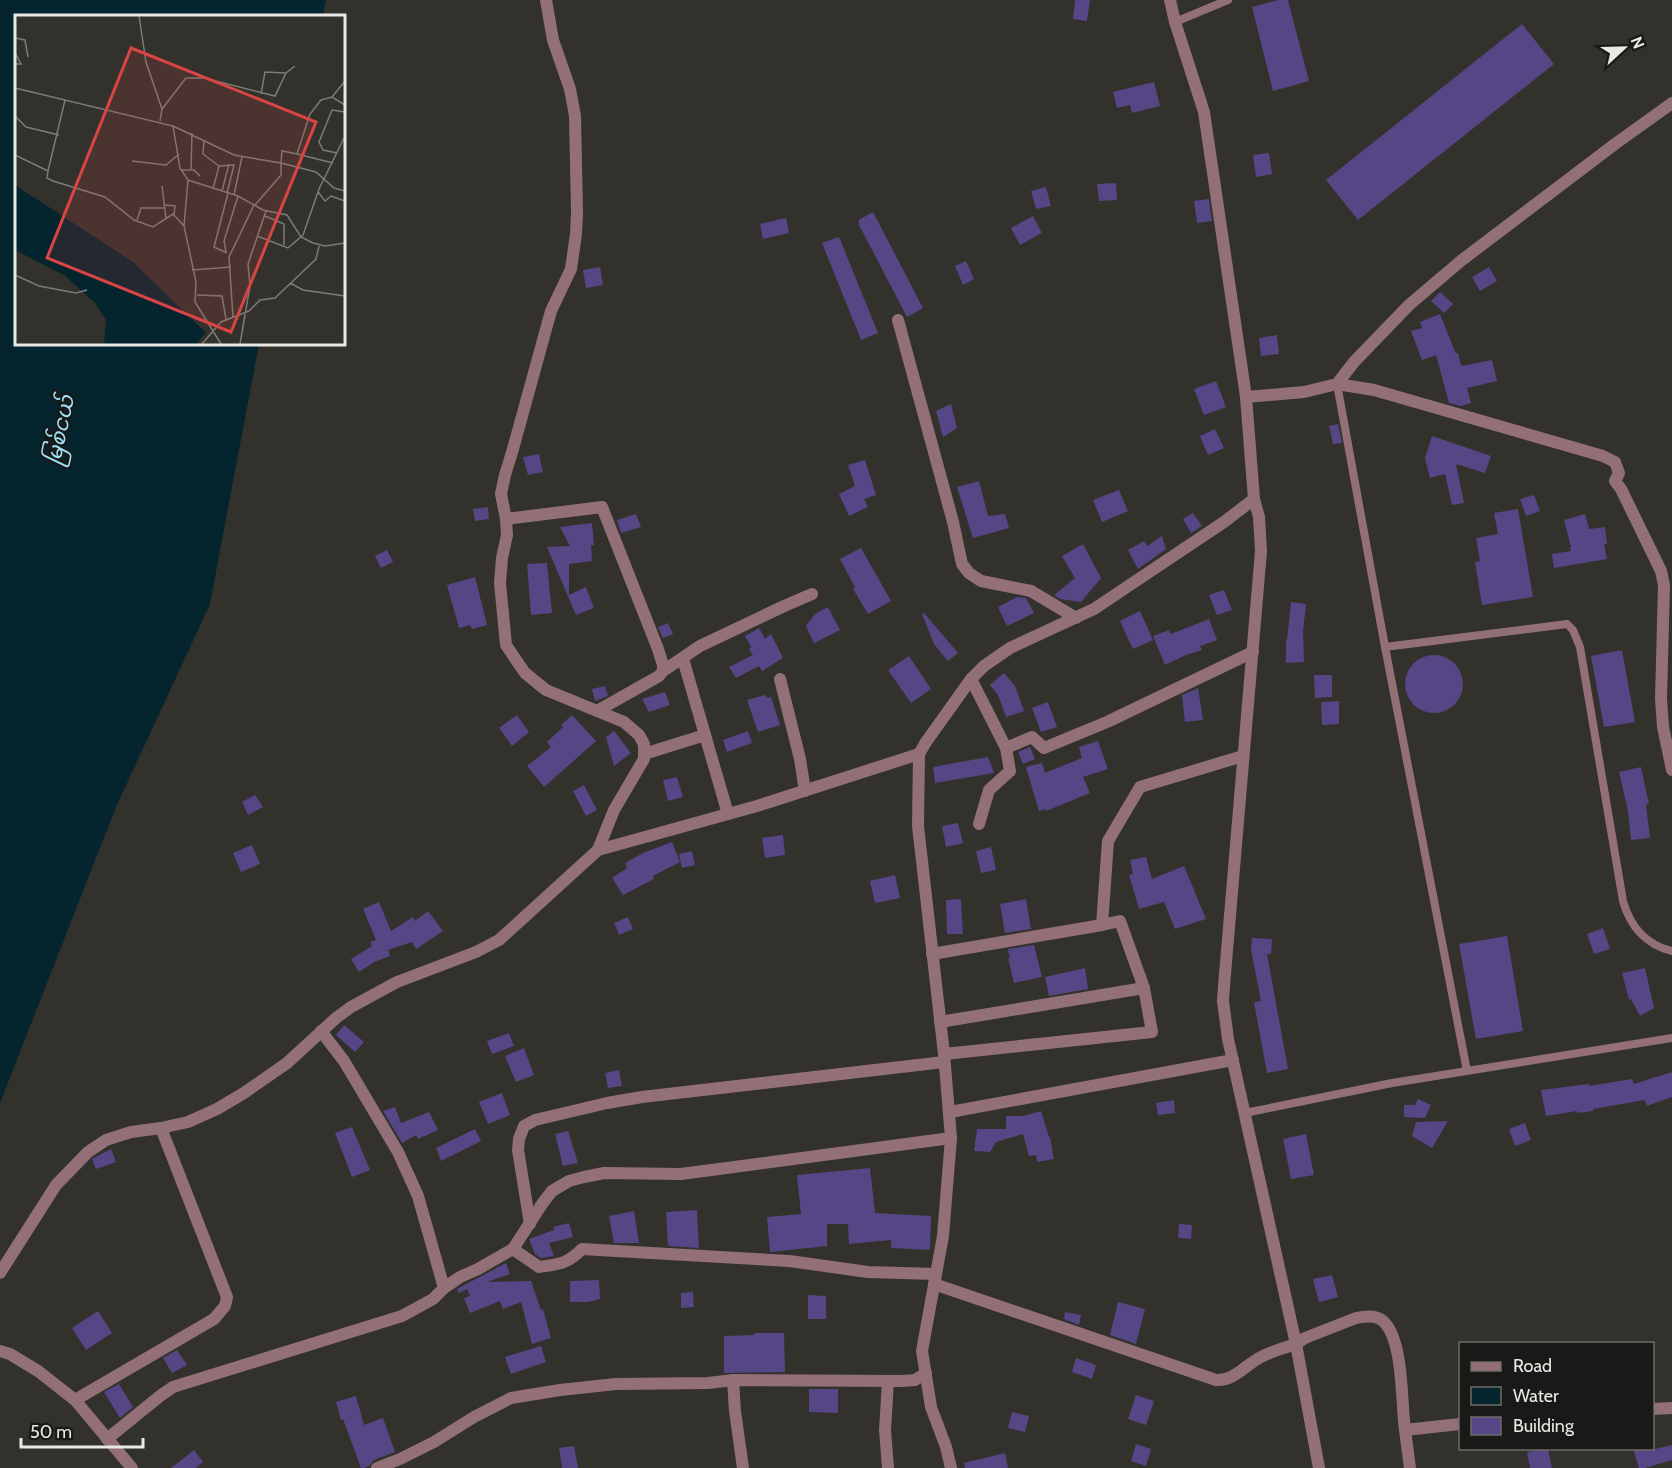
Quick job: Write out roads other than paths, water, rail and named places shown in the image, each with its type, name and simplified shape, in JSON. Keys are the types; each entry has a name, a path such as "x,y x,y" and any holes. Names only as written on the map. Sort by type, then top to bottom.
{"street":[{"path":"0,1273 56,1185 88,1152 106,1140 131,1132 188,1122 217,1109 244,1094 287,1063 336,1018 374,994 397,982 476,952 499,940 598,850 614,810 644,759 644,744 639,735 624,722 546,690 525,673 506,645 500,583 507,535 501,494 552,311 571,269 576,234 575,116 570,90 553,40 546,0"},
{"path":"1170,0 1204,112 1246,397 1254,500 1259,517 1261,551 1241,798 1227,930 1223,1001 1233,1060 1296,1344 1319,1468"},
{"path":"1337,384 1354,362 1409,305 1454,267 1672,103"},
{"path":"898,320 953,522 962,564 969,573 981,581 1031,591 1076,618"},
{"path":"1246,397 1304,392 1337,384 1374,390 1603,456 1615,462 1619,473 1615,481 1661,571 1664,585 1661,699 1663,727 1672,770"},
{"path":"951,1468 932,1407 922,1351 943,1236 951,1138 918,826 919,754 971,679 984,666 1010,648 1076,618 1116,594 1254,500"},
{"path":"506,519 602,507 658,650 663,671"},
{"path":"597,711 659,676 700,646 812,594"},
{"path":"1006,748 1032,737 1044,747 1107,722 1253,652"},
{"path":"683,658 728,814"},
{"path":"780,679 800,759 805,791"},
{"path":"971,679 1006,748 1010,771 989,790 980,824"},
{"path":"644,754 705,735"},
{"path":"598,850 805,791 919,754"},
{"path":"1102,925 1108,841 1140,787 1243,756"},
{"path":"530,1224 518,1150 524,1126 535,1120 642,1097 1152,1032 1143,988 1120,921 932,954"},
{"path":"940,1022 1143,988"},
{"path":"321,1031 344,1061 398,1152 418,1196 444,1288"},
{"path":"950,1112 1233,1060"},
{"path":"75,1400 214,1318 225,1306 227,1297 161,1128"},
{"path":"107,1439 173,1387 402,1316 433,1299 460,1277 513,1249 552,1191 569,1181 604,1173 681,1174 951,1138"},
{"path":"513,1249 539,1267 572,1260 582,1249 789,1261 935,1279 1224,1381 1232,1378 1261,1357 1356,1318 1365,1316 1382,1320 1396,1342 1410,1468"},
{"path":"0,1351 10,1354 38,1371 75,1400 132,1468"},
{"path":"377,1468 434,1442 474,1417 511,1398 616,1384 708,1383 733,1380 888,1381 915,1380 926,1373"},
{"path":"733,1380 743,1468"},
{"path":"888,1381 885,1430 888,1468"},
{"path":"1654,1409 1672,1408"},
{"path":"1405,1430 1459,1424"}],"lane":[{"path":"1175,22 1228,0"},
{"path":"1337,384 1384,647 1467,1071"},
{"path":"1384,647 1567,624 1573,630 1580,647 1627,915 1635,929 1656,945 1672,951"},
{"path":"1245,1113 1392,1083 1672,1038"}],"water":[{"name":"မြစ်ငယ်","path":"0,0 326,0 323,15 15,15 15,345 259,345 210,604 116,807 0,1103"}]}
